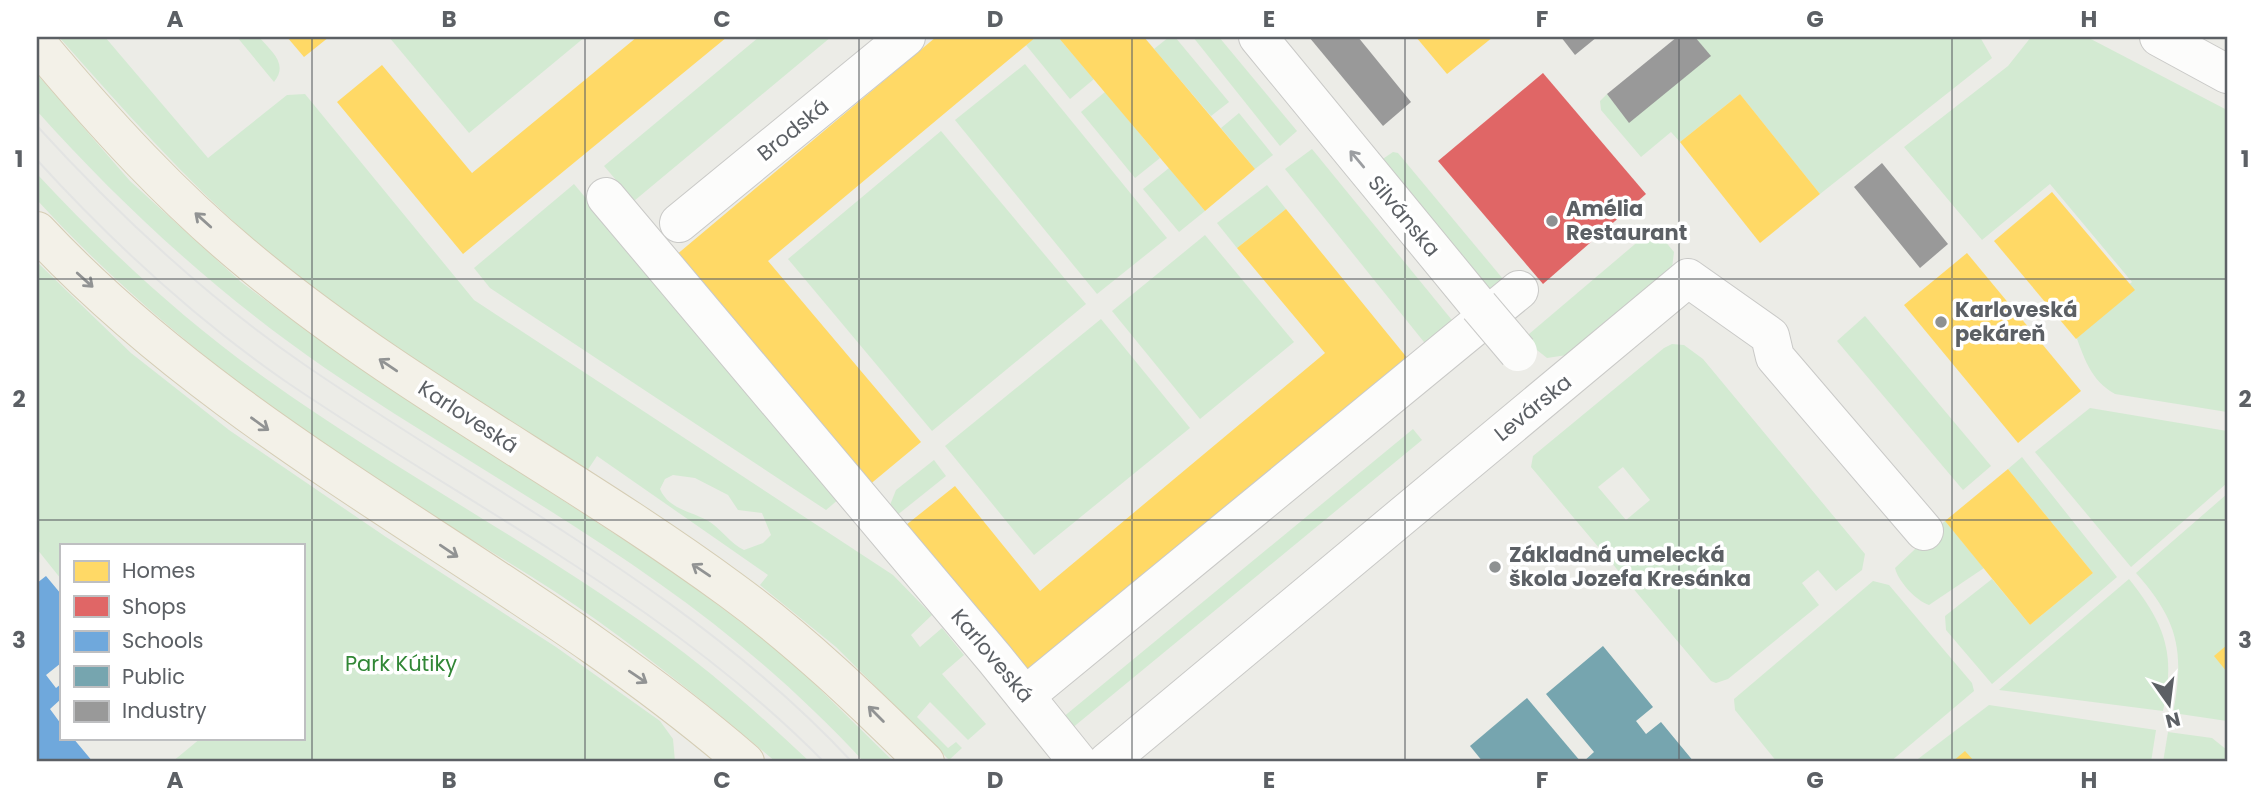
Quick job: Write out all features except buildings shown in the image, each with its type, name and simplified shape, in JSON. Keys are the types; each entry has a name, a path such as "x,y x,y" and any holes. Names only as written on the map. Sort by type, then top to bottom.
{"main road":[{"name":"Karloveská","path":"37,43 121,139 177,197 254,265 383,362 620,514 732,591 836,674 925,762"},
{"path":"37,231 79,275 202,382 284,441 648,684 745,762"}],"street":[{"name":"Brodská","path":"679,223 906,37"},
{"name":"Silvánska","path":"1258,37 1551,393"},
{"path":"2159,37 2227,74"},
{"name":"Karloveská","path":"606,197 1078,762"},
{"name":"Levárska","path":"1107,762 1688,278 1770,336 1775,356 1924,530"},
{"path":"1025,696 1520,290"}],"green space":[{"path":"59,37 105,37 208,158 287,95 305,94 474,300 893,575 932,615 911,635 920,647 942,628 964,655 942,674 986,724 968,740 930,702 917,717 948,748 956,742 962,748 949,760 836,647 760,585 768,575 597,456 587,471 428,369 335,305 296,276 224,213 156,144","holes":["673,475 695,478 728,495 738,510 762,513 771,535 763,543 744,550 710,522 669,501 660,489 665,479"]},
{"path":"237,37 259,37 273,53 280,69 274,82"},
{"path":"389,37 585,37 469,133"},
{"path":"759,37 831,37 634,201 604,166"},
{"path":"1036,37 1058,37 1094,79 1070,99 1026,45"},
{"path":"1169,37 1175,37 1229,102 1211,116 1154,49"},
{"path":"1193,37 1219,37 1297,131 1280,146"},
{"path":"1695,37 1980,37 1992,58 1820,194 1740,94 1680,142 1671,132 1641,157 1601,110 1600,101 1607,94 1629,122 1710,56"},
{"path":"2031,37 2087,37 2227,110 2227,412 2115,394 2099,382 2085,359 2074,331 2132,282 2050,184 1982,240 1904,147 2008,66"},
{"path":"1025,64 1167,238 1097,294 955,120"},
{"path":"37,74 130,181 241,282 410,401 678,575 786,656 894,762 864,762 792,690 688,604 578,528 325,368 247,310 138,215 37,111"},
{"path":"1105,92 1160,158 1135,178 1081,112"},
{"path":"1239,113 1273,155 1255,169 1221,128"},
{"path":"941,131 1086,304 932,431 788,259"},
{"path":"1312,149 1460,330 1432,352 1285,169"},
{"path":"1393,152 1398,153 1508,285 1490,302 1374,165"},
{"path":"1169,168 1205,211 1179,232 1143,189"},
{"path":"37,174 146,282 234,355 313,411 560,567 656,632 735,694 810,762 776,762 598,621 359,469 261,399 168,325 79,244 37,200"},
{"path":"574,184 839,499 826,510 490,288 474,268"},
{"path":"1267,185 1286,209 1237,248 1217,223"},
{"path":"1654,228 1674,252 1672,268 1567,355 1547,358 1523,339"},
{"path":"1205,235 1294,342 1200,419 1112,311"},
{"name":"Park Kútiky","path":"37,262 131,353 229,430 386,537 556,647 660,721 673,739 675,762 172,762 199,740 304,740 304,544 60,544 60,578 37,549"},
{"path":"1865,316 1991,466 1963,490 1837,341"},
{"path":"1101,319 1190,428 1034,555 945,446"},
{"path":"1672,344 1684,345 1703,359 1865,554 1862,570 1836,591 1818,570 1802,583 1819,605 1728,679 1716,683 1711,681 1531,467 1533,456","holes":["1623,467 1650,500 1626,520 1598,487"]},
{"path":"2090,408 2227,431 2227,483 2131,567 2035,452"},
{"path":"1413,429 1422,440 1071,729 1062,718"},
{"path":"2022,457 2117,577 1992,684 1946,630 1945,616 1992,579 2030,625 2093,573 2008,469"},
{"path":"934,460 946,476 896,516 890,505 896,490"},
{"path":"2227,494 2227,721 2173,713 2178,672 2175,637 2161,606 2136,573"},
{"path":"1945,521 1984,568 1929,605 1908,590 1895,568"},
{"path":"2129,579 2151,611 2164,640 2168,673 2163,711 1999,690"},
{"path":"1873,581 1889,585 1972,683 1974,691 1890,762 1777,762 1735,710 1734,699"},
{"path":"1989,705 2156,730 2151,762 1914,762"},
{"path":"2168,732 2212,738 2227,750 2227,762 2163,762"}],"tram line":[{"path":"37,126 131,223 232,311 305,365 590,548 659,596 727,647 791,702 852,762"},
{"path":"37,160 155,278 251,357 633,605 700,653 764,705 824,762"}],"place":[{"name":"Amélia Restaurant","path":"1552,221"},
{"name":"Karloveská pekáreň","path":"1941,322"},
{"name":"Základná umelecká škola Jozefa Kresánka","path":"1495,567"}]}
